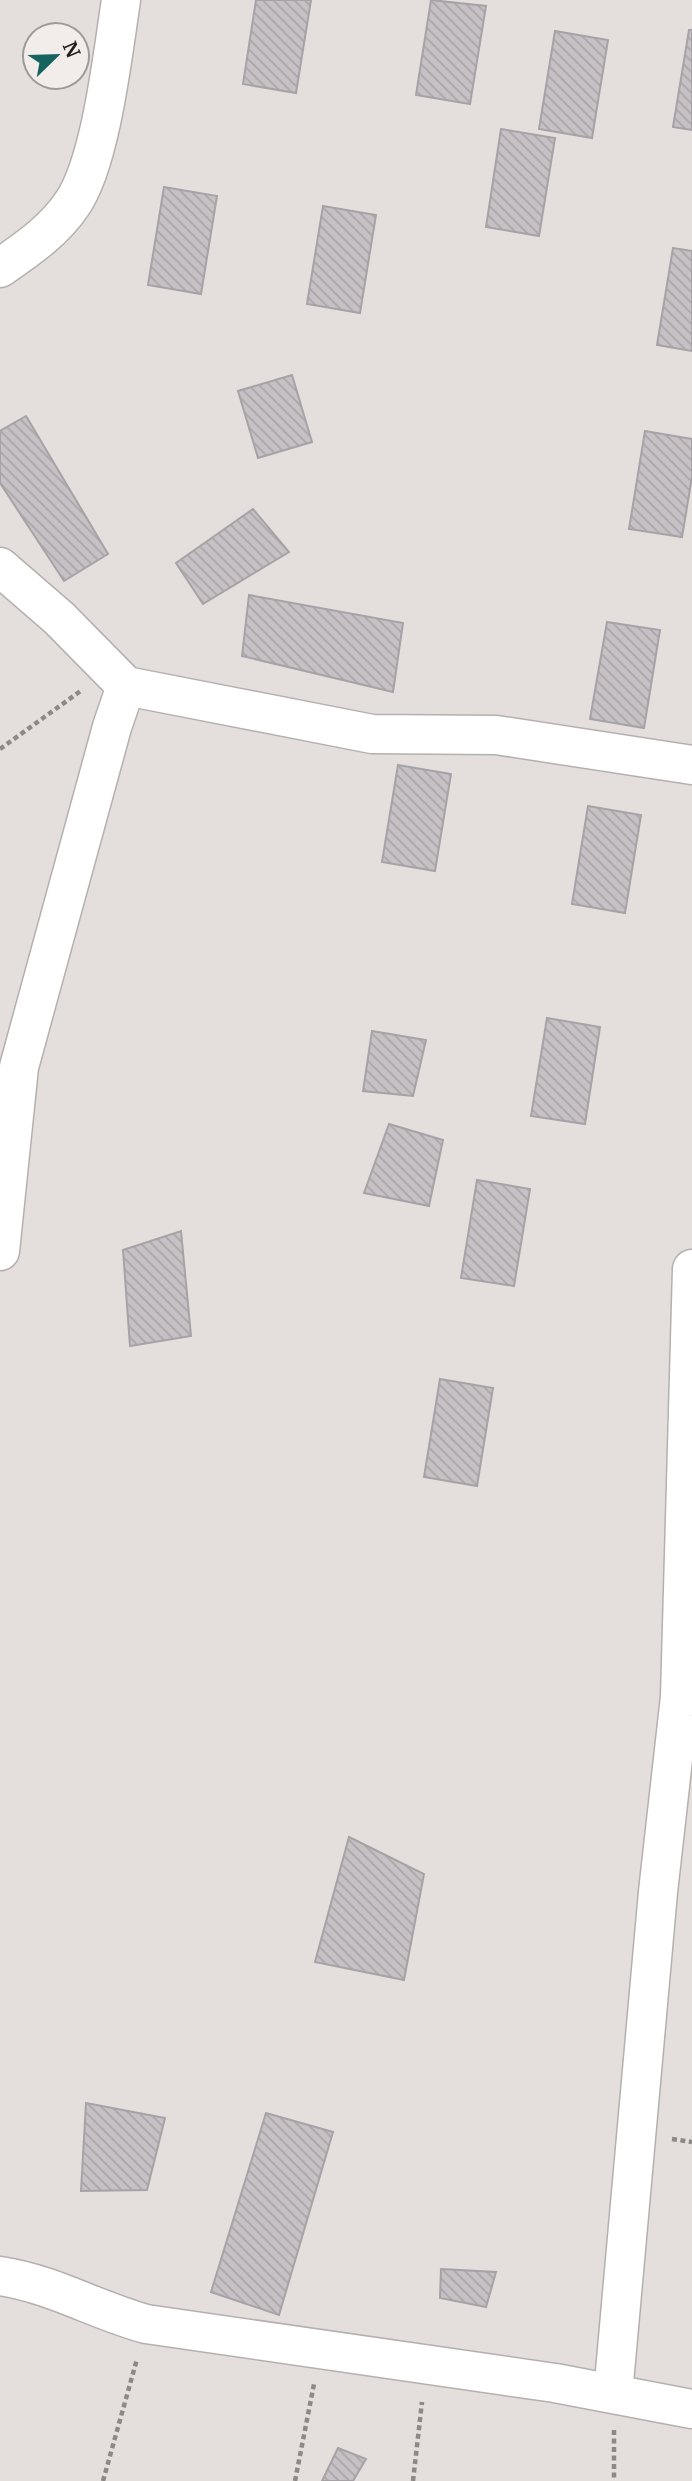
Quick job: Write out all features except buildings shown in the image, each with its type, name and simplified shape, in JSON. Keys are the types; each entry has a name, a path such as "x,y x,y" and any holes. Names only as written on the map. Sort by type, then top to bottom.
{"street":[{"path":"0,268 46,236 74,202 98,130 121,0"},
{"path":"0,566 59,618 118,678 372,734 496,734 692,765"},
{"path":"0,1251 19,1067 118,678"},
{"path":"614,2394 658,1892 686,1697 692,1269"},
{"path":"0,2276 53,2287 113,2315 146,2324 427,2364 692,2409"}],"path":[{"path":"0,749 27,727 118,678"},
{"path":"103,2481 146,2324"},
{"path":"295,2481 321,2349"},
{"path":"413,2481 427,2364"},
{"path":"614,2394 614,2481"}]}
